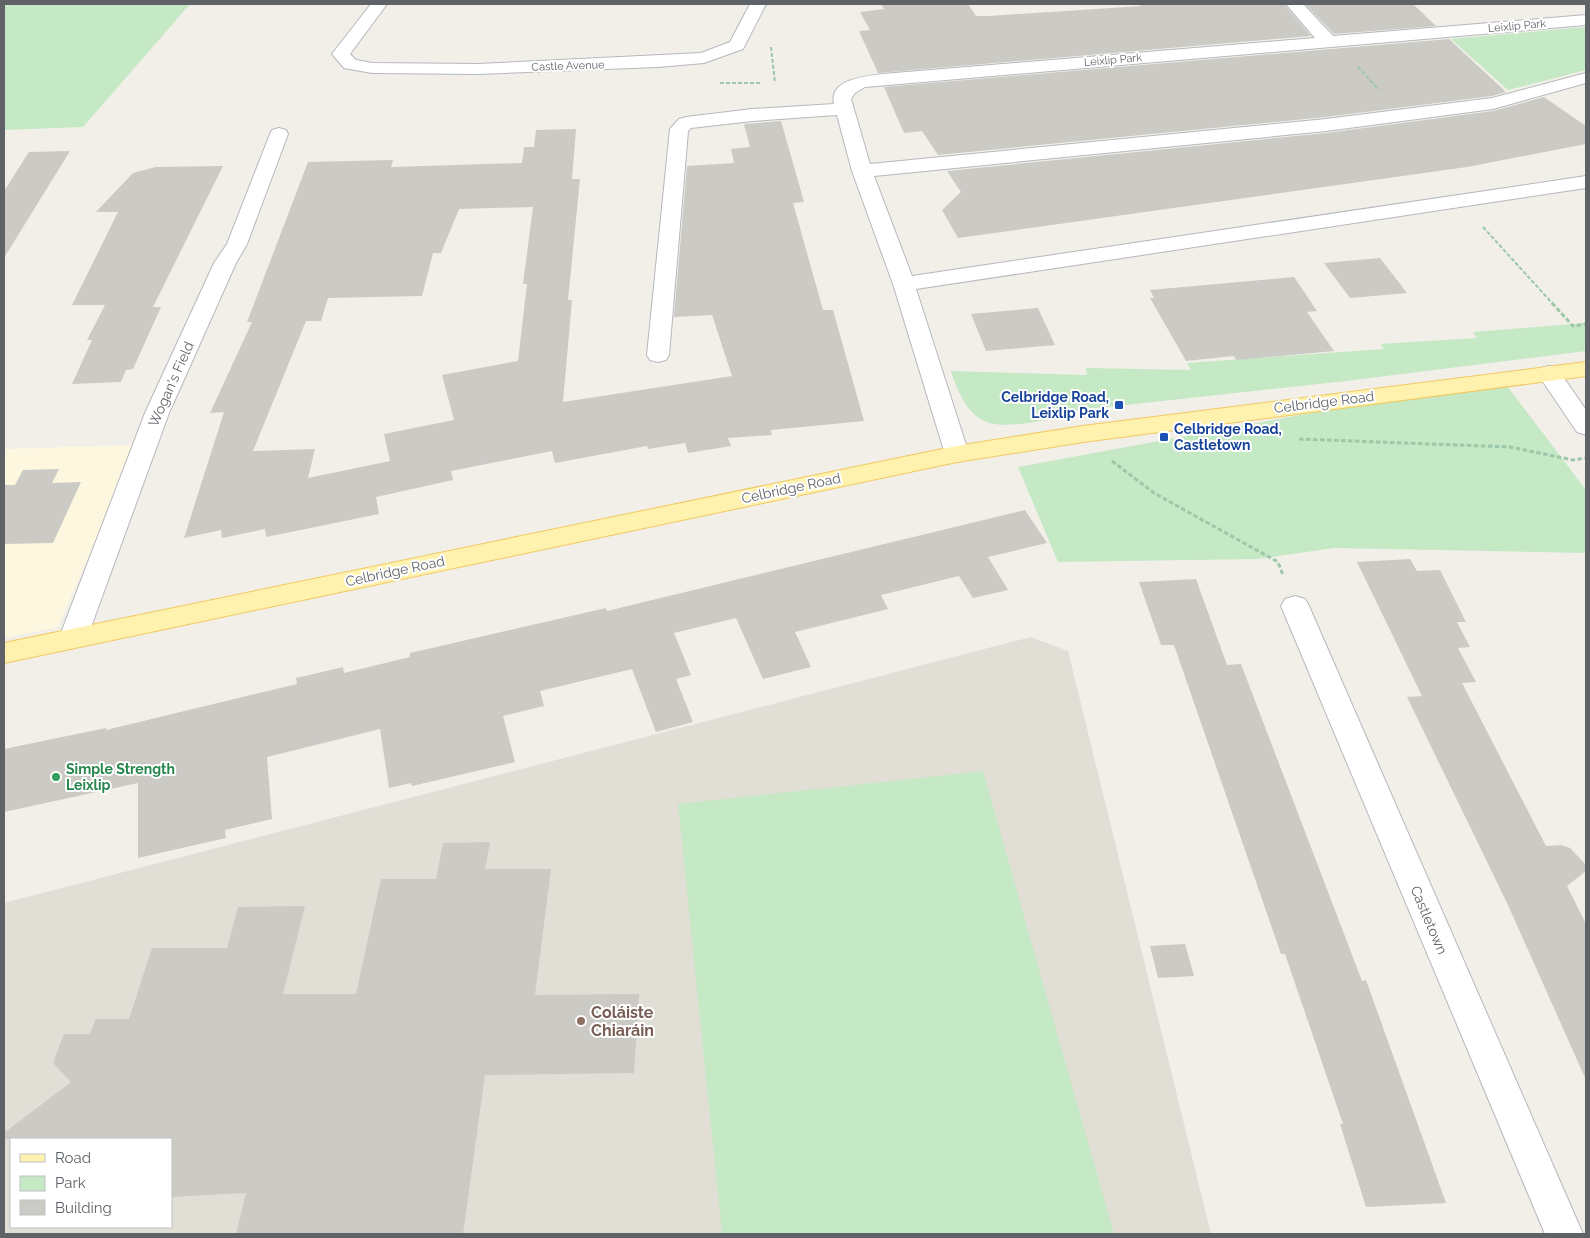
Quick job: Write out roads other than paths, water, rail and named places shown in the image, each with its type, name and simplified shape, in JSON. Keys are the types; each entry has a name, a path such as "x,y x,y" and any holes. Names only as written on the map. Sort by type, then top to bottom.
{"main road":[{"name":"Celbridge Road","path":"4,653 956,454 1095,432 1586,369"}],"street":[{"name":"Castle Avenue","path":"379,4 341,54 350,64 372,68 478,69 658,62 704,58 738,45 758,4"},
{"path":"1294,4 1332,42"},
{"name":"Leixlip Park","path":"956,454 904,284 862,172 842,99 844,91 854,84 883,79 1586,20"},
{"path":"862,172 1297,128 1401,115 1493,102 1586,78"},
{"path":"658,355 679,129 686,123 733,117 845,109"},
{"name":"Wogan's Field","path":"73,638 157,413 225,263 237,244 279,134"},
{"path":"904,284 1586,182"},
{"path":"1549,373 1586,427"},
{"name":"Castletown","path":"1294,606 1564,1234"}],"place":[{"name":"Celbridge Road, Leixlip Park","path":"1119,405"},
{"name":"Celbridge Road, Castletown","path":"1164,437"},
{"name":"Simple Strength Leixlip","path":"56,777"},
{"name":"Coláiste Chiaráin","path":"581,1021"}]}
